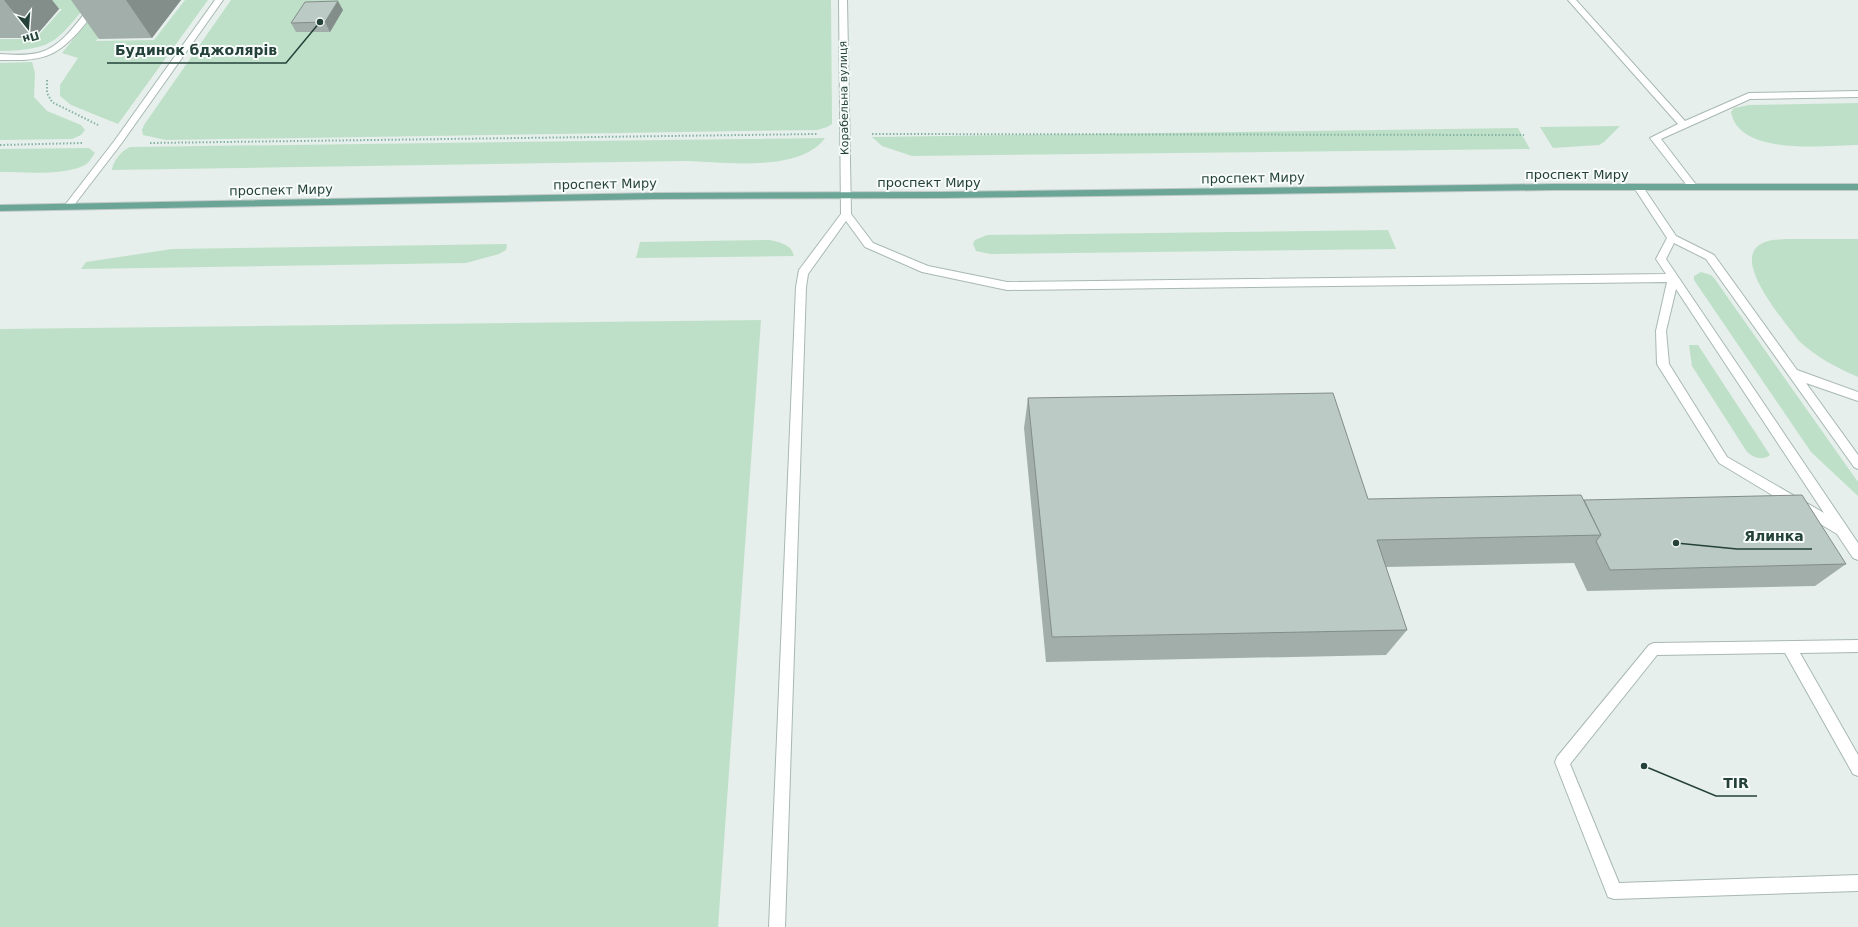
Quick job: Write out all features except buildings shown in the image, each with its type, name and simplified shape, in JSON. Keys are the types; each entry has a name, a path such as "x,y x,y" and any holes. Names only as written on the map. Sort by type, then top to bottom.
{"main road":[{"name":"проспект Миру","path":"0,208 647,196 846,196 1638,186 1858,187"}],"street":[{"path":"0,57 44,54 61,44 99,0"},
{"path":"68,207 120,139 219,0"},
{"name":"Корабельна вулиця","path":"843,0 846,214"},
{"path":"1572,0 1683,125"},
{"path":"1692,186 1655,138 1749,96 1858,94"},
{"path":"1638,186 1672,238 1710,257 1858,464"},
{"path":"777,927 801,288 803,273 846,214 869,245 926,269 1007,286 1673,278"},
{"path":"1672,238 1661,259 1858,554"},
{"path":"1673,278 1660,331 1663,364 1723,460 1842,530"},
{"path":"1792,373 1858,396"},
{"path":"1858,646 1654,649 1562,762 1614,891 1858,883"},
{"path":"1789,647 1858,769"}],"path":[{"path":"44,54 47,70 47,93 52,102 120,139"},
{"path":"0,145 120,139 845,134 1524,135"}],"green space":[{"path":"0,0 91,0 70,25 54,40 33,48 0,51 0,39 35,39 62,9 0,9"},
{"path":"185,0 208,0 118,124 71,105 60,96 60,85 78,58 62,53 87,23 110,23 96,41 154,40"},
{"path":"231,0 831,0 832,124 817,130 166,140 143,135 142,130 144,125"},
{"path":"32,62 35,73 34,97 47,111 81,125 85,130 81,135 72,139 0,140 0,63"},
{"path":"1858,103 1858,145 1806,146 1766,142 1750,136 1737,126 1731,112 1734,108 1749,105"},
{"path":"1620,126 1599,145 1553,148 1540,127"},
{"path":"1518,128 1530,149 912,156 882,146 872,137"},
{"path":"825,138 813,149 798,156 780,161 760,163 686,161 112,170 118,157 130,147"},
{"path":"89,148 95,153 86,164 66,171 43,173 0,172 0,149"},
{"path":"1388,230 1396,249 990,254 976,251 973,244 975,240 987,235"},
{"path":"1786,239 1858,239 1858,377 1827,362 1799,341 1774,307 1756,278 1752,264 1753,252 1764,242"},
{"path":"770,240 788,246 793,252 794,256 636,258 640,242"},
{"path":"507,244 506,250 499,254 466,263 81,269 86,262 172,249"},
{"path":"1701,272 1711,275 1714,278 1858,482 1858,496 1811,452 1694,280 1694,276"},
{"path":"761,320 718,927 0,927 0,329"},
{"path":"1689,345 1698,345 1770,455 1764,458 1758,458 1747,452 1692,366"}],"place":[{"name":"Будинок бджолярів","path":"320,22"},
{"name":"Ялинка","path":"1676,543"},
{"name":"TIR","path":"1644,766"}]}
